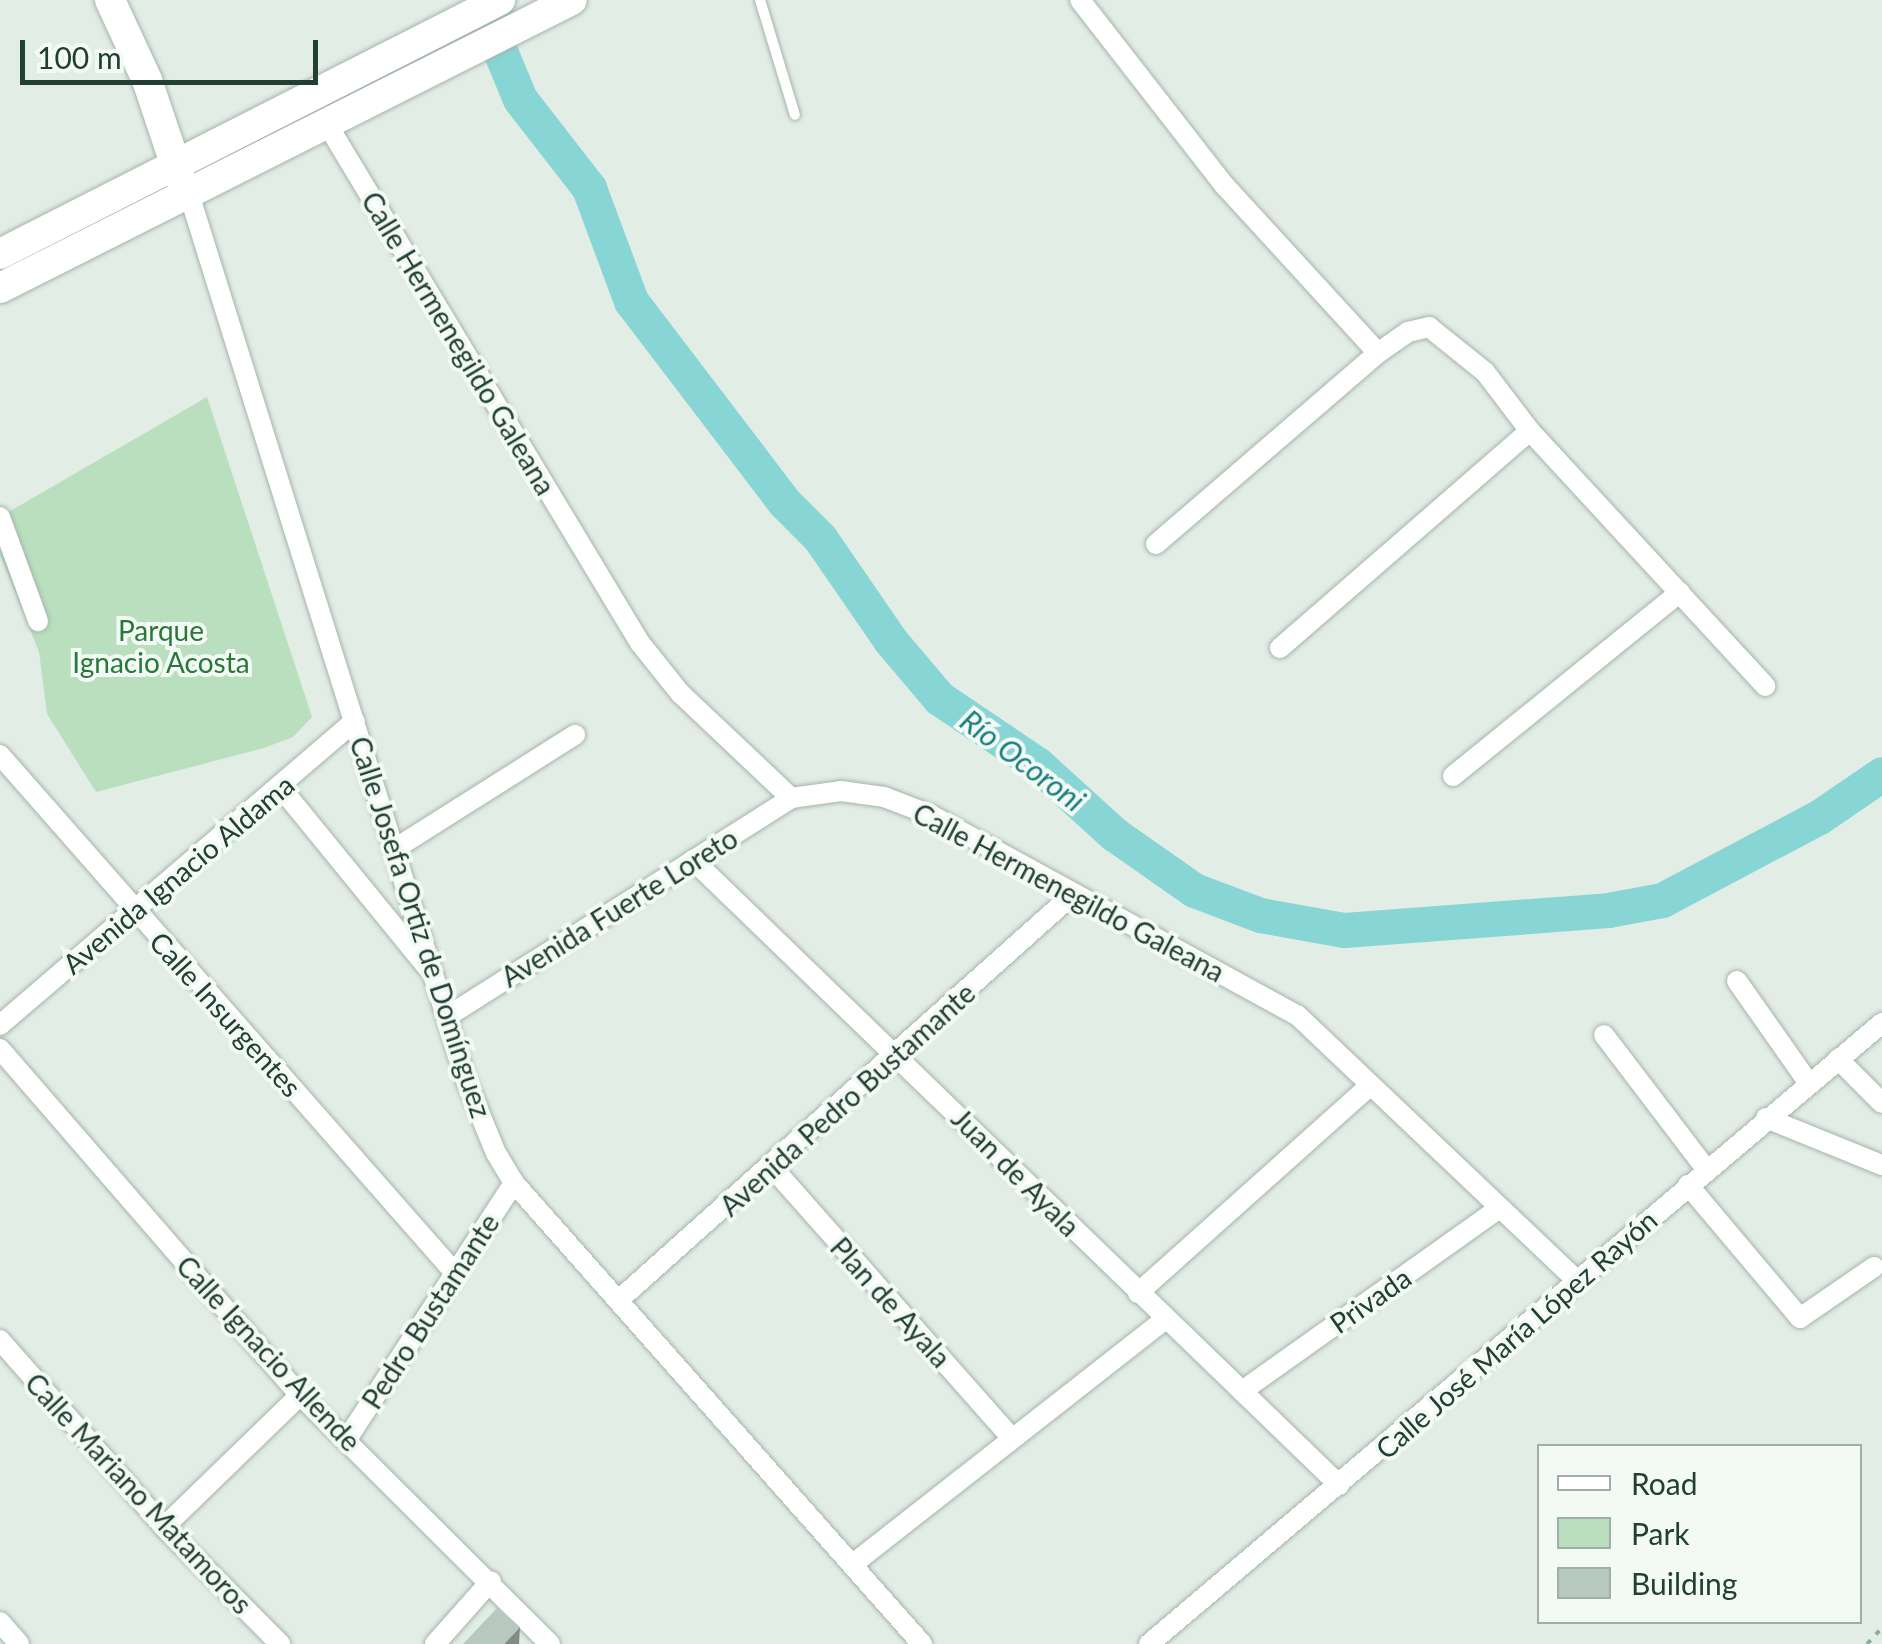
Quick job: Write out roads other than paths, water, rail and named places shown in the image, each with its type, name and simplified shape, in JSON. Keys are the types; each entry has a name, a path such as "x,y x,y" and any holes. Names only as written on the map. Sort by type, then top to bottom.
{"main road":[{"path":"110,0 147,80 173,163 189,194"},
{"path":"0,254 500,0"},
{"path":"0,288 462,60 572,0"}],"street":[{"path":"1080,0 1224,186 1378,353"},
{"name":"Calle Hermenegildo Galeana","path":"327,124 640,644 680,693 790,798 841,791 884,797 948,824 1070,896 1297,1015 1368,1087 1577,1282"},
{"name":"Calle Josefa Ortiz de Domínguez","path":"189,194 477,1113 514,1183 621,1298 922,1644"},
{"path":"1156,544 1378,353 1408,332 1429,328 1465,352 1530,431 1765,686"},
{"path":"1280,648 1530,431"},
{"path":"0,517 38,621"},
{"path":"1453,776 1680,592"},
{"name":"Avenida Ignacio Aldama","path":"0,1025 355,721"},
{"path":"396,848 575,735"},
{"name":"Calle Insurgentes","path":"0,755 454,1272"},
{"path":"281,788 437,978"},
{"name":"Avenida Fuerte Loreto","path":"448,1016 790,798"},
{"name":"Juan de Ayala","path":"693,860 1339,1485"},
{"name":"Avenida Pedro Bustamante","path":"621,1298 899,1056 1070,896"},
{"path":"1737,981 1808,1082"},
{"name":"Calle José María López Rayón","path":"1149,1644 1882,1023"},
{"path":"1604,1036 1706,1169"},
{"name":"Calle Ignacio Allende","path":"0,1049 300,1395 550,1644"},
{"path":"1838,1059 1882,1104"},
{"path":"1138,1293 1368,1087"},
{"path":"1766,1118 1882,1166"},
{"name":"Plan de Ayala","path":"771,1166 1011,1437"},
{"name":"Pedro Bustamante","path":"347,1439 514,1183"},
{"path":"1688,1186 1800,1318 1874,1267"},
{"name":"Privada","path":"1242,1391 1498,1209"},
{"path":"853,1564 1165,1319"},
{"name":"Calle Mariano Matamoros","path":"0,1340 164,1527 280,1644"},
{"path":"164,1527 300,1395"},
{"path":"435,1644 491,1582"}],"lane":[{"path":"760,0 795,115"}],"waterway":[{"name":"Río Ocoroni","path":"493,0 498,46 520,99 589,188 631,301 784,502 820,538 890,640 939,698 1037,764 1114,834 1194,890 1260,915 1344,930 1608,910 1662,900 1819,817 1882,774"}],"park label":[{"name":"Parque Ignacio Acosta","path":"161,646"}]}
